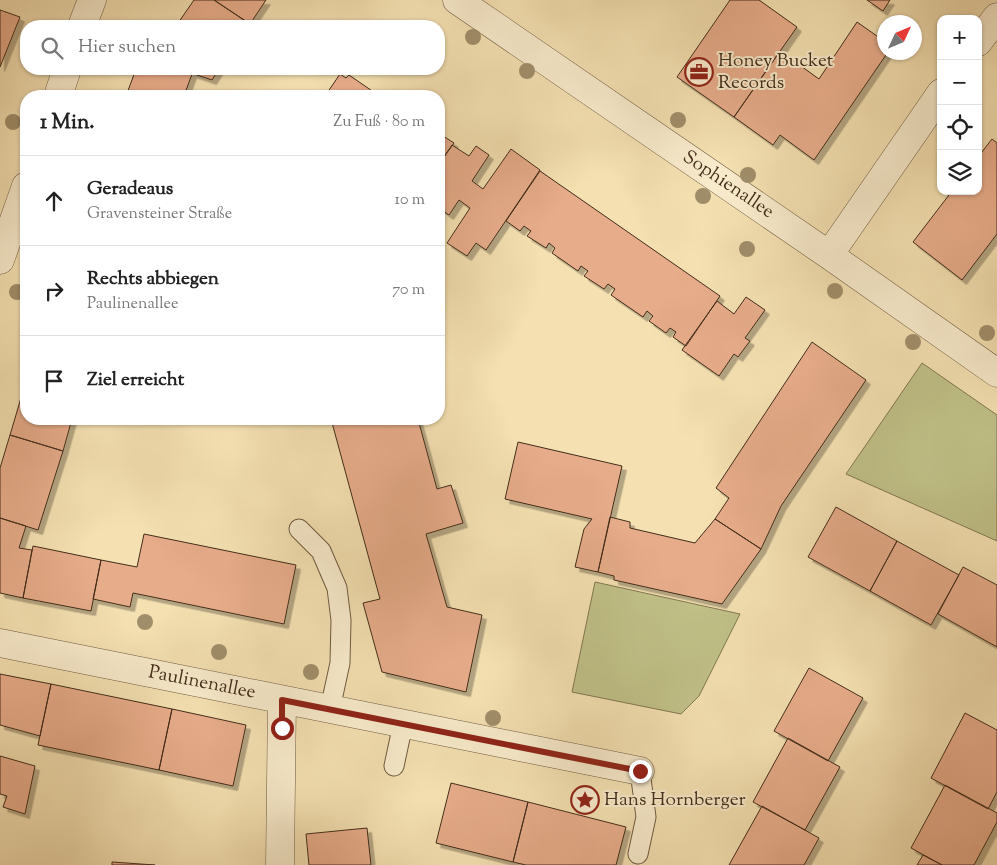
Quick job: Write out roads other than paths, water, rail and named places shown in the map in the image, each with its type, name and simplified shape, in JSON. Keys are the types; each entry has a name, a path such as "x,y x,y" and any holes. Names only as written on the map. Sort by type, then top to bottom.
{"street":[{"path":"84,20 92,0"},
{"name":"Sophienallee","path":"457,0 829,255 997,373"},
{"path":"982,37 997,17"},
{"path":"60,90 65,75"},
{"path":"829,255 937,99"},
{"path":"0,260 20,203"},
{"name":"Paulinenallee","path":"0,642 640,771"},
{"path":"280,865 282,700"}],"lane":[{"path":"299,529 321,551 337,588 341,620 340,663 330,709"},
{"path":"394,766 404,724"},
{"path":"638,854 646,817 640,771"}],"place":[{"name":"Honey Bucket Records","path":"699,72"},
{"name":"Hans Hornberger","path":"585,800"}]}
